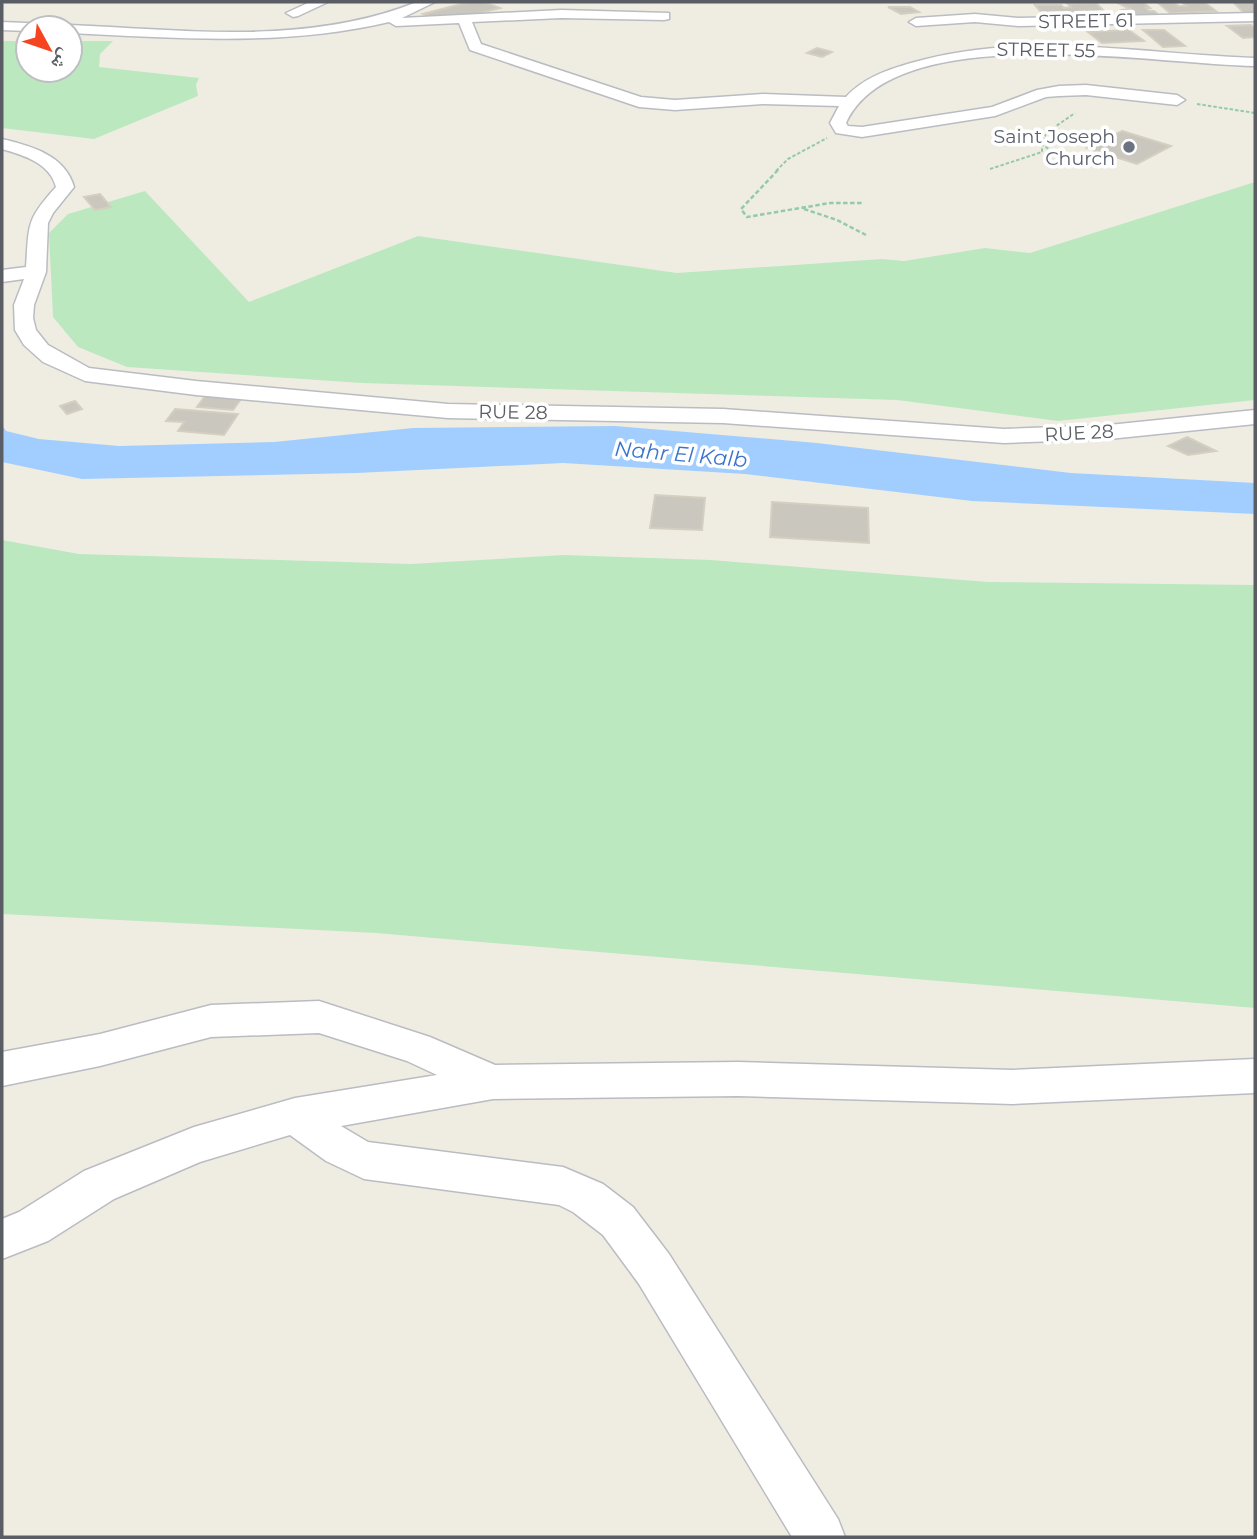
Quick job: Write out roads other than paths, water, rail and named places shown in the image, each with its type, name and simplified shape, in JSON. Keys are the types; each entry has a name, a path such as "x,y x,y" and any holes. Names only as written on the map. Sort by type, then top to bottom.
{"street":[{"path":"293,13 321,2"},
{"path":"84,30 210,35 342,29 378,20 428,2"},
{"path":"498,2 512,6"},
{"path":"378,20 413,23 561,14 664,16"},
{"name":"STREET 61","path":"916,22 975,18 1019,22 1255,17"},
{"path":"464,19 475,47 639,102 675,105 763,99 849,102 838,123 839,128 846,132 862,132 988,112 1043,93 1086,90 1177,100"},
{"name":"STREET 55","path":"849,102 859,90 875,80 932,60 1000,48 1087,50 1255,62"},
{"path":"1075,113 1084,104 1086,90"},
{"name":"RUE 28","path":"2,144 40,159 56,168 64,177 65,187 41,216 36,243 36,272 22,319 25,332 32,343 70,369 107,379 448,411 723,416 957,435 1108,432 1255,417"},
{"path":"4,276 36,272"},
{"path":"2,1069 100,1050 211,1021 319,1017 417,1048 493,1082"},
{"path":"2,1239 33,1227 99,1185 194,1145 295,1116 493,1082 738,1079 1013,1087 1255,1076"},
{"path":"295,1116 340,1148 365,1160 563,1186 588,1198 618,1220 654,1269 820,1537"}],"water":[{"name":"Nahr El Kalb","path":"2,425 6,431 39,439 119,446 274,442 413,428 615,426 817,443 1071,473 1255,483 1255,514 972,501 745,474 563,463 357,473 82,479 2,462"}],"place":[{"name":"Saint Joseph Church","path":"1129,147"}]}
